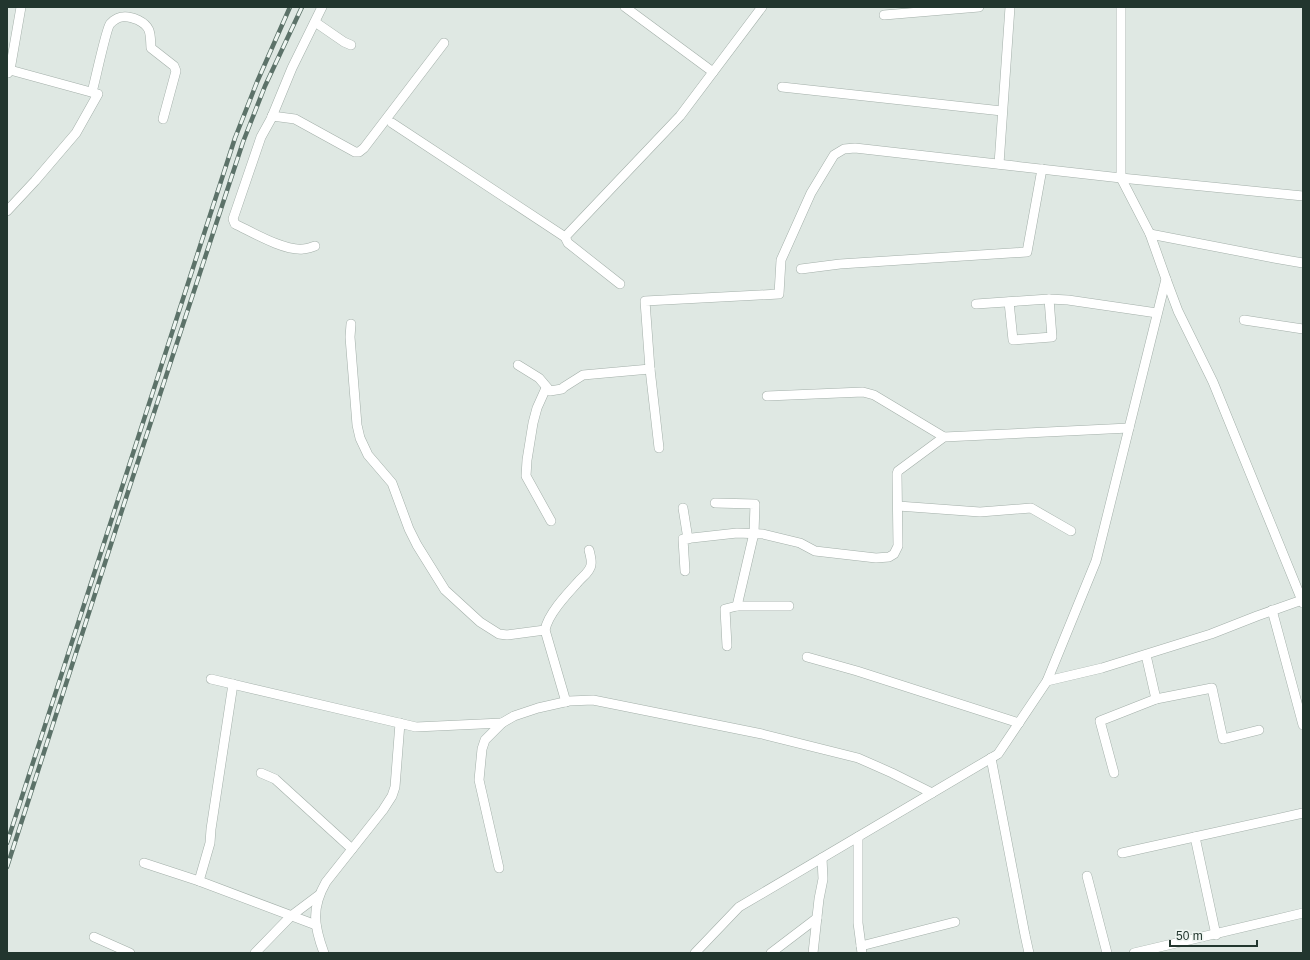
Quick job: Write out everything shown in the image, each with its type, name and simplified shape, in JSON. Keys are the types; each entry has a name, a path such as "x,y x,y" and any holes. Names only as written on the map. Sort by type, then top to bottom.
{"street":[{"path":"7,211 76,133 98,94 8,72 20,7"},
{"path":"316,246 303,249 282,245 235,224 233,219 261,137 272,116 292,68 322,7"},
{"path":"625,7 713,72"},
{"path":"565,237 680,116 762,7"},
{"path":"884,15 979,7"},
{"path":"999,164 1010,7"},
{"path":"1047,681 1102,668 1146,655 1211,634 1272,610 1302,601 1300,586 1213,382 1178,311 1150,234 1121,178 1121,7"},
{"path":"92,92 109,25 118,17 129,17 144,24 149,29 151,35 151,48 174,66 176,71 163,119"},
{"path":"315,22 344,42 351,45"},
{"path":"272,116 295,119 355,152 359,152 364,148 444,43"},
{"path":"782,87 1002,112"},
{"path":"392,123 565,237 568,243 620,284"},
{"path":"659,448 650,369 645,300 779,294 781,260 812,193 834,155 844,149 855,148 1121,178 1303,196"},
{"path":"801,269 840,264 1027,252 1042,169"},
{"path":"1150,234 1303,263"},
{"path":"694,953 739,907 998,754 1047,681 1096,561 1166,279"},
{"path":"976,304 1049,299 1068,300 1158,313"},
{"path":"1009,302 1013,340 1052,336 1049,299"},
{"path":"1244,320 1303,329"},
{"path":"351,324 350,337 357,424 360,438 368,455 392,483 408,529 445,590 480,622 499,634 507,635 545,630"},
{"path":"518,365 540,378 546,388 550,391 562,389 583,375 650,369"},
{"path":"546,388 537,408 533,423 526,476 551,521"},
{"path":"767,396 863,392 874,395 944,437"},
{"path":"685,571 683,540 737,533 791,540 815,551 876,558 889,557 894,554 898,546 898,471 944,437 1129,428"},
{"path":"715,504 755,504 754,534 737,606"},
{"path":"898,506 980,512 1031,508 1071,531"},
{"path":"683,508 688,539"},
{"path":"566,702 545,630 552,614 579,580 590,570 592,564 589,550"},
{"path":"727,646 725,609 737,606 789,606"},
{"path":"1272,610 1303,725"},
{"path":"1146,655 1156,699"},
{"path":"807,656 1019,723"},
{"path":"211,679 416,727 502,723"},
{"path":"199,881 210,843 233,684"},
{"path":"1114,773 1100,721 1156,699 1212,688 1223,738 1259,730"},
{"path":"499,868 479,780 482,749 486,740 502,723 514,716 538,708 566,702 593,700 762,734 851,756 892,773 932,793"},
{"path":"324,953 316,926 319,895 326,882 383,810 392,796 395,787 400,723"},
{"path":"991,758 1029,953"},
{"path":"261,773 275,779 352,849"},
{"path":"1122,854 1195,836 1303,813"},
{"path":"1195,836 1216,934"},
{"path":"858,837 858,909 862,950 955,922"},
{"path":"813,953 819,898 823,879 822,858"},
{"path":"144,863 199,881 316,926"},
{"path":"1086,876 1107,953"},
{"path":"255,953 292,916 319,895"},
{"path":"1134,953 1303,913"},
{"path":"771,953 817,918"},
{"path":"94,937 130,953"}],"railway":[{"path":"7,843 235,138 257,82 290,7"},
{"path":"7,867 243,142 265,86 302,7"}]}
